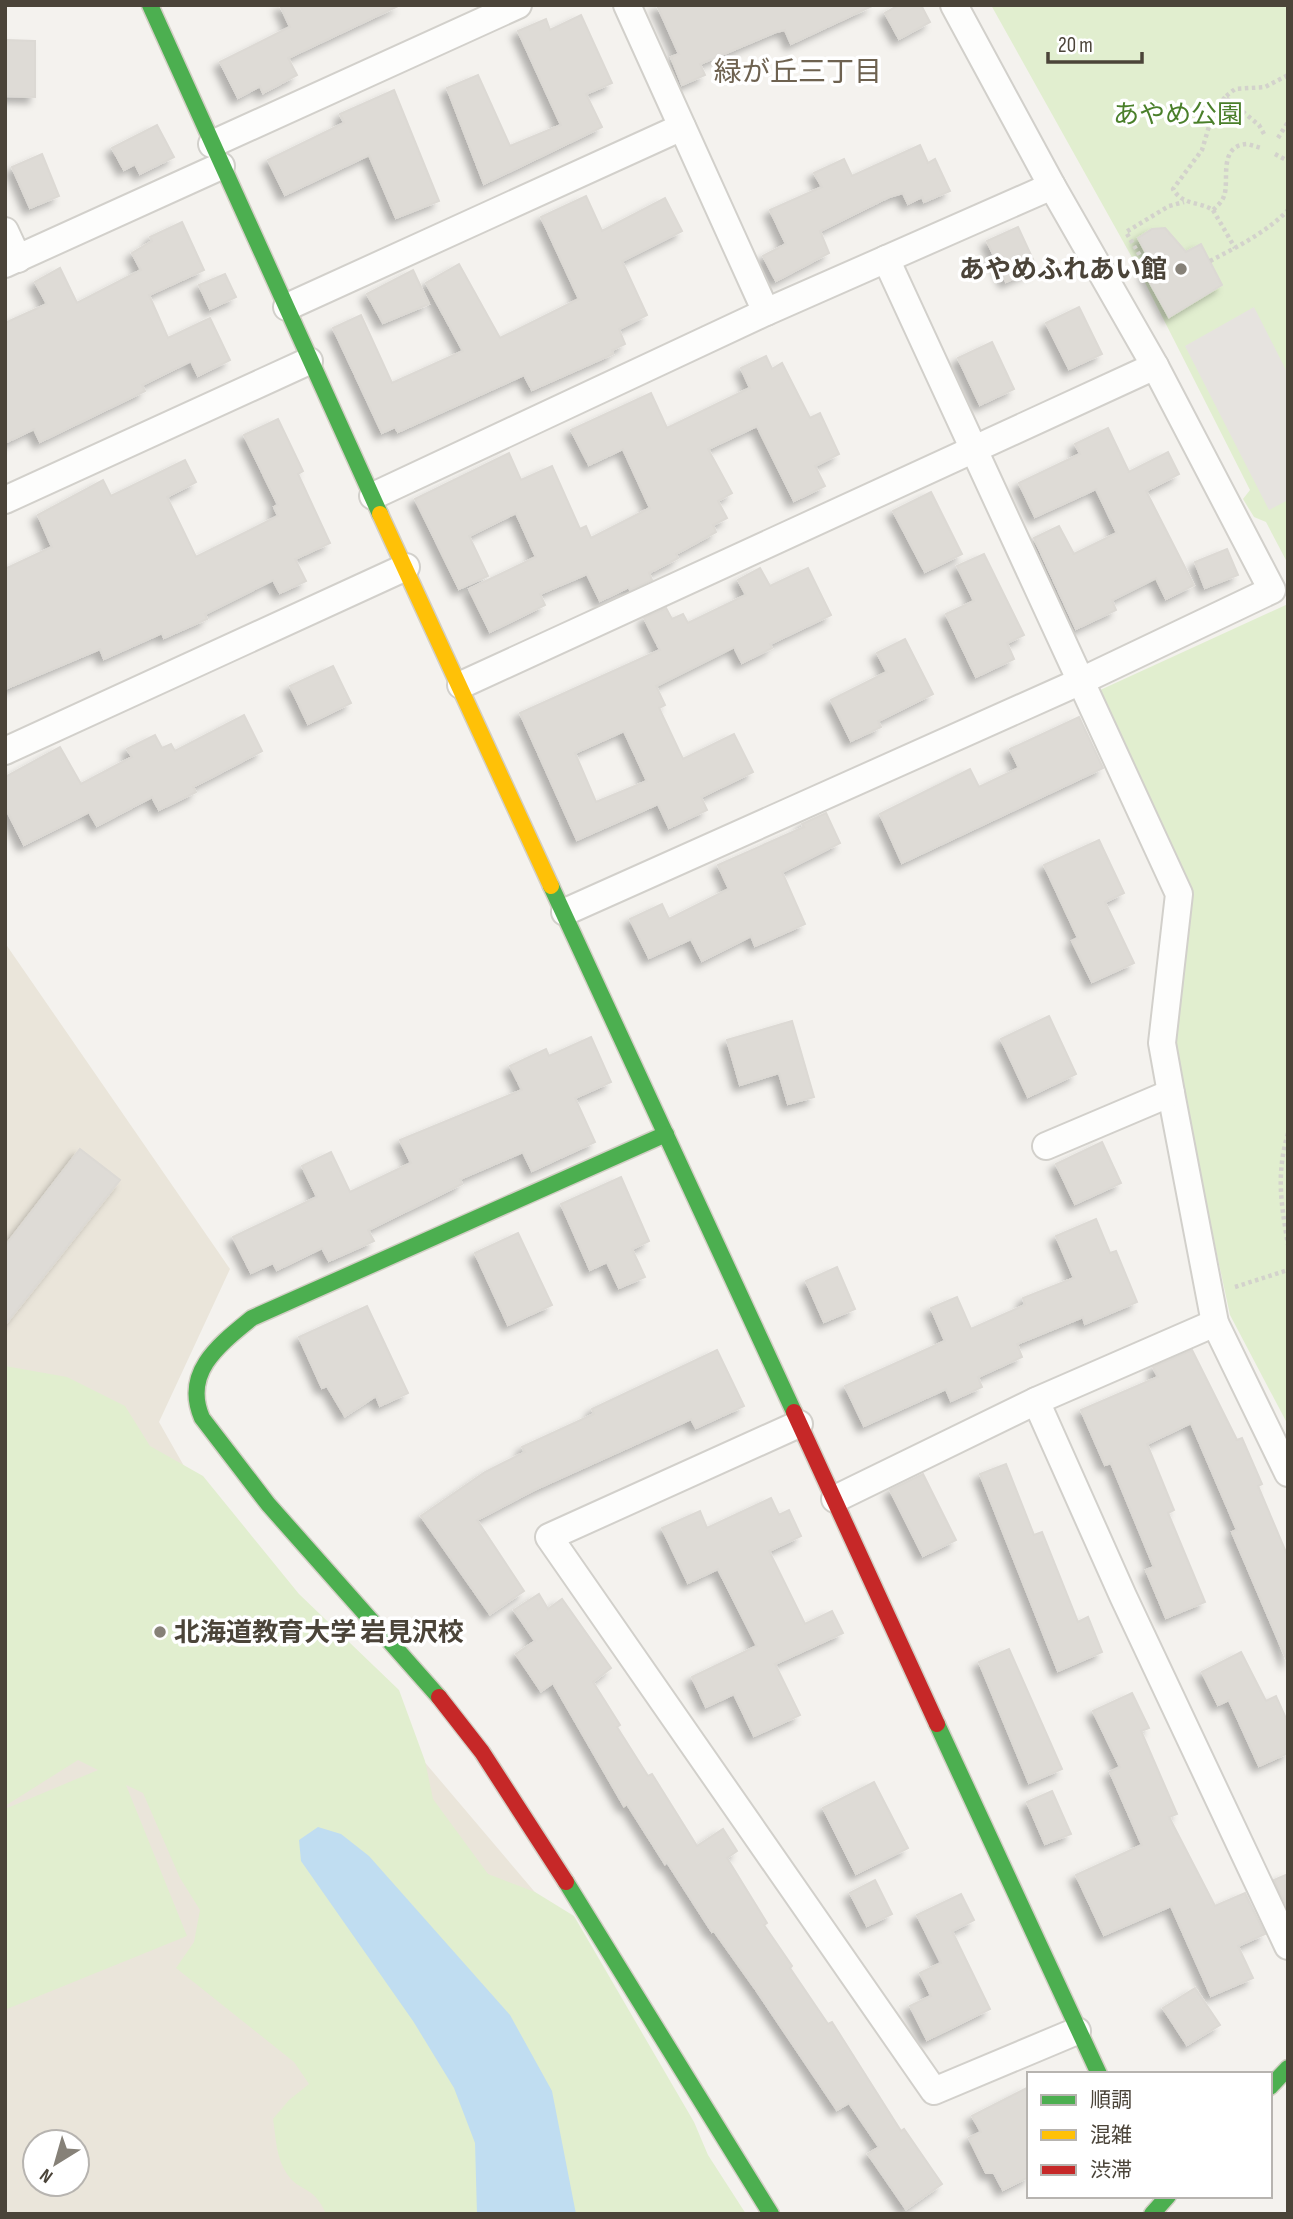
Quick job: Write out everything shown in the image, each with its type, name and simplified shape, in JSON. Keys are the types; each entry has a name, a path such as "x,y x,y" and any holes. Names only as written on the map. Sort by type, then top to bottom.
{"street":[{"path":"150,5 216,155 288,307 309,361 461,685 1098,2072"},
{"path":"5,231 11,261 216,155 518,5"},
{"path":"627,5 766,312"},
{"path":"565,912 1079,682 1272,590 1155,366 1052,186 954,5"},
{"path":"288,307 682,127"},
{"path":"373,496 766,312 1052,186"},
{"path":"886,259 971,449 1179,894 1162,1043 1171,1093 1215,1323 1288,1473"},
{"path":"5,500 309,361"},
{"path":"461,685 1155,366"},
{"path":"5,751 406,567"},
{"path":"1046,1146 1171,1093"},
{"path":"666,1134 252,1318 232,1331 206,1360 195,1388 195,1402 202,1418 246,1477 439,1697 482,1752 615,1958 771,2214"},
{"path":"835,1499 1036,1401 1215,1323"},
{"path":"1036,1401 1129,1608 1288,1946"},
{"path":"799,1424 549,1537 934,2091 1077,2031"},
{"path":"1272,2085 1288,2068"}],"path":[{"path":"1185,202 1173,189 1197,158 1213,113 1225,97 1235,89 1265,87 1288,75"},
{"path":"1225,97 1259,125 1264,134"},
{"path":"1278,138 1288,122"},
{"path":"1213,210 1223,199 1226,163 1236,149 1248,144 1261,149"},
{"path":"1275,154 1288,161"},
{"path":"1143,261 1126,232 1169,206 1185,202 1213,210 1235,248"},
{"path":"1210,261 1235,248 1288,210"},
{"path":"1288,1133 1280,1160 1278,1184 1288,1245"},
{"path":"1210,1295 1288,1270"}],"shaded area":[{"path":"1254,307 1288,374 1288,500 1269,510 1185,346"},
{"name":"北海道教育大学 岩見沢校","path":"5,943 230,1269 159,1422 205,1503 539,1897 734,2214 5,2214"}],"green space":[{"name":"あやめ公園","path":"991,5 1288,5 1288,564 1266,522 1254,517 1243,499 1250,490 1134,261"},
{"path":"1288,604 1288,1425 1230,1315 1172,1046 1190,889 1098,691"},
{"name":"北海道教育大学 岩見沢校","path":"5,1366 67,1377 125,1406 150,1446 203,1476 299,1594 399,1690 425,1761 433,1799 488,1874 535,1892 574,1916 694,2122 708,2155 746,2214 567,2214 469,2085 510,2214 326,2214 317,2198 292,2180 283,2168 273,2119 289,2100 309,2084 294,2062 176,1968 194,1942 200,1910 180,1878 143,1793 126,1785 187,1936 7,2009 5,1809 98,1770 78,1760 5,1806"}],"water":[{"path":"318,1827 341,1834 369,1856 510,2015 552,2091 576,2214 477,2214 475,2143 454,2088 413,2021 301,1861 299,1840"}],"building":[{"path":"280,5 400,5 288,58 297,75 263,93 260,86 238,98 220,62 290,27"},
{"path":"657,5 874,5 791,44 785,30 776,32 700,64 705,75 682,85 671,57 679,54"},
{"path":"899,5 921,5 930,22 899,39 885,13"},
{"path":"581,15 612,83 586,94 602,127 484,184 447,88 478,75 510,146 561,125 518,31 546,19 550,30"},
{"path":"5,40 35,41 35,97 5,96"},
{"path":"394,90 439,201 396,218 369,155 285,195 268,160 344,123 340,114"},
{"path":"157,125 174,157 140,174 135,164 124,170 112,148"},
{"path":"920,145 928,163 935,159 950,191 924,202 922,197 908,204 903,193 889,197 820,231 829,253 776,281 763,256 786,244 770,210 822,187 814,173 844,159 852,176"},
{"path":"42,154 59,196 30,208 12,167"},
{"path":"586,196 602,231 665,198 682,231 622,261 647,315 619,329 625,344 612,350 613,354 532,390 524,375 398,432 395,427 382,433 333,328 361,315 392,383 463,351 426,283 459,264 500,338 579,299 541,217"},
{"path":"182,222 204,270 149,295 168,338 210,318 230,360 198,376 191,361 142,385 145,391 40,442 34,429 5,443 5,323 47,304 35,282 60,268 77,303 141,270 132,253 152,241 150,237"},
{"path":"1018,227 1037,268 1006,282 987,241"},
{"name":"あやめふれあい館","path":"1165,228 1186,252 1201,244 1222,285 1169,317 1144,272 1153,266 1138,238 1152,229"},
{"path":"413,270 429,304 383,323 367,294"},
{"path":"225,274 236,297 210,309 199,285"},
{"path":"1079,307 1102,354 1069,369 1046,323"},
{"path":"992,342 1014,389 980,405 958,358"},
{"path":"766,356 772,369 782,363 810,418 820,413 839,454 815,466 825,486 794,501 757,426 708,449 732,493 718,501 727,518 713,525 716,532 676,554 678,558 649,573 652,580 630,590 629,587 600,601 587,574 540,594 545,605 490,632 469,589 536,557 516,513 469,536 488,576 459,589 415,499 509,453 521,480 552,466 580,529 586,526 591,538 650,508 623,449 589,465 571,430 651,393 667,428 750,388 741,368"},
{"path":"278,419 303,471 298,474 330,543 295,559 306,581 280,593 273,580 205,614 207,619 164,638 162,633 104,659 100,649 5,689 5,569 52,547 38,515 103,480 111,496 185,460 196,482 167,497 196,557 278,516 274,507 278,505 244,435"},
{"path":"1108,428 1129,472 1168,452 1179,474 1146,491 1194,585 1166,599 1156,578 1112,600 1116,610 1076,629 1034,538 1059,526 1074,554 1117,533 1096,489 1035,517 1019,483 1080,454 1075,444"},
{"path":"931,492 962,554 925,572 893,511"},
{"path":"1227,549 1238,575 1205,588 1195,562"},
{"path":"984,554 1024,635 1007,643 1014,659 976,677 946,614 974,601 957,566"},
{"path":"760,568 770,586 808,568 831,615 770,644 772,648 742,663 734,647 656,686 665,705 659,708 683,759 734,734 753,772 701,797 707,810 669,828 658,804 577,840 520,713 660,650 644,618 666,608 672,619 683,614 688,623 746,595 738,580","holes":["624,731 647,781 596,802 575,753"]},
{"path":"905,639 933,694 878,721 881,727 851,741 831,700 887,672 877,653"},
{"path":"333,666 351,703 308,724 290,686"},
{"path":"244,715 262,751 193,787 196,792 159,810 152,797 97,826 89,812 24,845 5,807 5,777 60,747 81,784 132,757 127,749 155,735 162,748 171,744 175,751"},
{"path":"1079,717 1103,768 902,863 880,814 970,769 979,787 1019,768 1010,749"},
{"path":"826,813 840,843 782,872 805,924 755,946 751,936 702,961 691,939 649,958 630,919 662,904 669,919 729,889 718,865 804,827 802,824"},
{"path":"1099,840 1124,893 1105,902 1134,963 1092,982 1072,941 1078,938 1044,865"},
{"path":"1049,1016 1076,1074 1028,1097 1001,1039"},
{"path":"792,1021 814,1097 788,1104 779,1073 740,1085 727,1040"},
{"path":"591,1037 611,1082 575,1098 595,1142 532,1171 523,1152 460,1179 462,1184 368,1230 374,1241 329,1261 322,1248 277,1270 273,1263 251,1273 233,1237 317,1197 302,1166 331,1152 350,1192 411,1163 400,1140 522,1090 510,1066 546,1049 549,1056"},
{"path":"1102,1142 1121,1183 1075,1204 1056,1164"},
{"path":"80,1149 120,1180 5,1325 5,1246"},
{"path":"621,1177 649,1241 632,1249 645,1277 619,1288 607,1262 590,1270 561,1204"},
{"path":"1096,1219 1110,1253 1116,1251 1137,1302 1085,1324 1083,1317 1017,1344 1022,1357 978,1377 982,1387 951,1401 946,1389 864,1426 845,1386 945,1341 931,1308 957,1297 971,1329 1025,1305 1023,1298 1074,1278 1056,1236"},
{"path":"518,1233 552,1305 508,1325 475,1253"},
{"path":"837,1267 855,1309 824,1322 806,1281"},
{"path":"367,1306 408,1393 380,1406 376,1396 345,1416 327,1386 322,1388 299,1337"},
{"path":"717,1350 744,1406 696,1428 691,1419 534,1490 477,1520 524,1591 490,1614 421,1516 485,1472 525,1452 522,1447 594,1414 592,1409"},
{"path":"1192,1350 1237,1440 1242,1438 1262,1484 1258,1486 1288,1557 1288,1663 1232,1532 1237,1530 1191,1423 1147,1444 1174,1510 1168,1513 1205,1602 1166,1618 1146,1570 1154,1567 1111,1463 1105,1465 1081,1410 1158,1377 1153,1367"},
{"path":"1006,1464 1034,1535 1042,1532 1078,1622 1088,1617 1102,1652 1058,1671 980,1474"},
{"path":"923,1474 956,1540 923,1556 890,1490"},
{"path":"771,1498 779,1515 789,1510 801,1536 769,1551 805,1624 832,1611 843,1633 775,1664 800,1715 754,1736 734,1694 706,1707 692,1677 757,1646 718,1569 688,1583 662,1528 700,1511 707,1528"},
{"path":"539,1594 548,1609 562,1599 611,1668 593,1682 648,1776 652,1774 697,1846 723,1829 737,1851 727,1858 767,1923 764,1925 792,1966 790,1968 828,2024 832,2022 901,2131 904,2129 942,2184 906,2209 868,2154 879,2147 849,2103 837,2110 756,1990 714,1931 712,1932 667,1862 665,1864 627,1804 624,1806 553,1683 541,1691 516,1654 535,1641 514,1610"},
{"path":"1009,1649 1062,1769 1029,1783 979,1662"},
{"path":"1241,1652 1266,1701 1276,1696 1288,1723 1288,1753 1259,1766 1229,1700 1218,1705 1202,1672"},
{"path":"1132,1693 1149,1728 1141,1731 1177,1814 1169,1817 1215,1906 1245,1893 1265,1934 1238,1946 1253,1978 1211,1996 1171,1906 1104,1935 1076,1875 1142,1845 1110,1772 1120,1767 1093,1711"},
{"path":"874,1782 908,1848 856,1874 823,1808"},
{"path":"1052,1791 1071,1834 1045,1844 1027,1802"},
{"path":"1288,1874 1288,1909 1274,1880"},
{"path":"875,1880 892,1914 867,1926 850,1893"},
{"path":"961,1894 974,1920 952,1931 990,2009 927,2040 910,2006 931,1996 920,1973 941,1963 917,1915"},
{"path":"1195,1988 1220,2025 1187,2045 1163,2008"},
{"path":"1027,2088 1027,2178 1003,2190 994,2173 986,2173 969,2138 981,2132 972,2116"}],"traffic: fast":[{"path":"150,5 380,514"},
{"path":"551,886 794,1412"},
{"path":"439,1697 268,1504 202,1418 197,1402 201,1373 217,1349 252,1318 666,1134"},
{"path":"937,1724 1098,2072"},
{"path":"566,1882 771,2214"},
{"path":"1272,2085 1288,2068"},
{"path":"1152,2214 1166,2198"}],"traffic: slow":[{"path":"380,514 551,886"}],"traffic: jam":[{"path":"794,1412 937,1724"},
{"path":"439,1697 482,1752 566,1882"}],"place":[{"name":"あやめふれあい館","path":"1181,269"},
{"name":"北海道教育大学 岩見沢校","path":"160,1632"}],"district":[{"name":"緑が丘三丁目","path":"798,71"}]}
